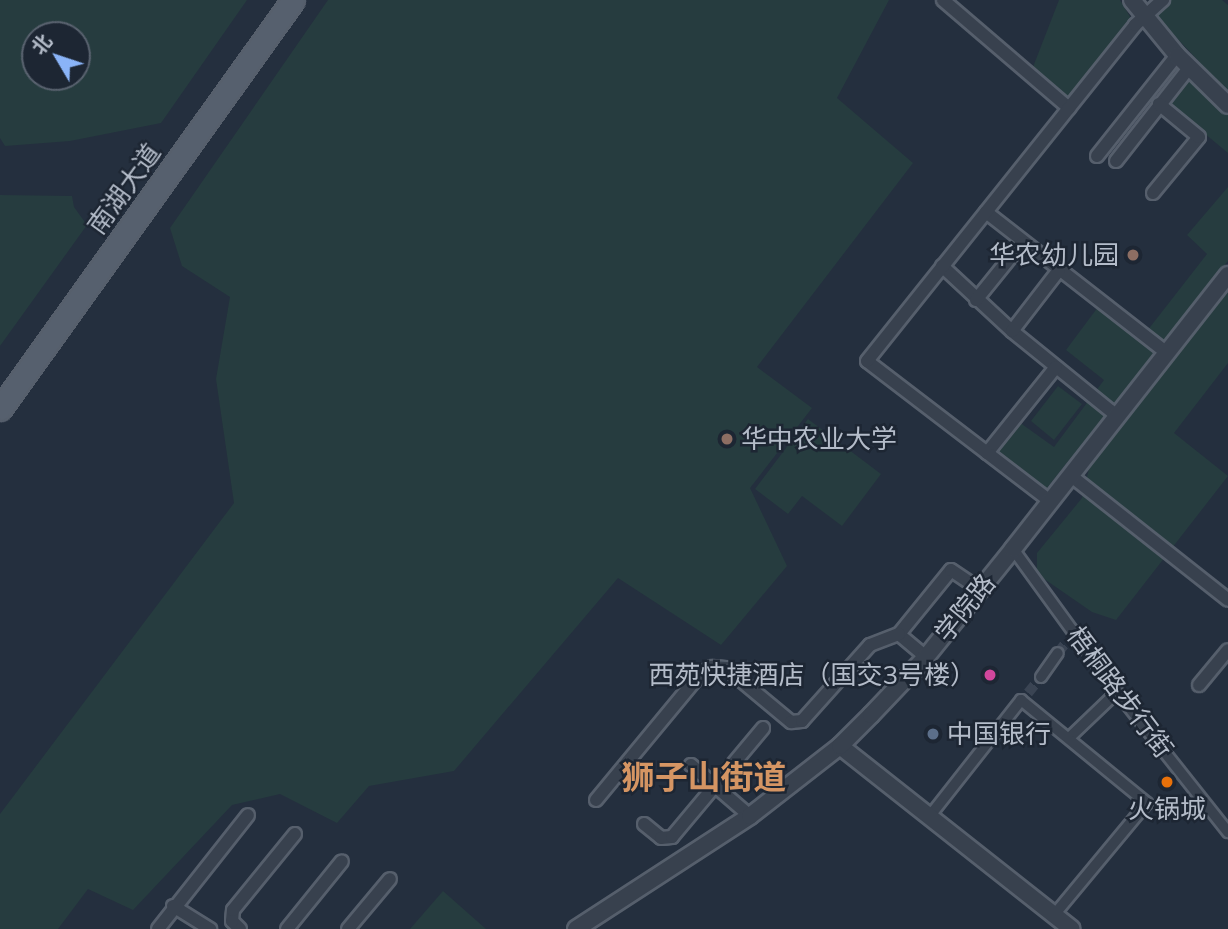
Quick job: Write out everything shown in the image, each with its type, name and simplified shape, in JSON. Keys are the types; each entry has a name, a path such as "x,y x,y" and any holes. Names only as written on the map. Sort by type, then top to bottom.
{"main road":[{"name":"南湖大道","path":"0,386 278,0"},
{"name":"南湖大道","path":"0,409 293,0"}],"street":[{"path":"943,0 1069,108"},
{"path":"1134,0 1143,16 1177,55 1228,105"},
{"path":"1049,501 867,361 1143,16 1163,0"},
{"path":"1097,156 1177,55"},
{"path":"1116,161 1189,68"},
{"path":"1153,193 1199,136 1159,104"},
{"path":"986,212 1022,243 1167,353"},
{"path":"976,300 1022,243"},
{"path":"942,266 1012,331 1117,416"},
{"path":"1012,331 1059,270"},
{"name":"学院路","path":"576,929 750,816 840,746 926,657 1228,275"},
{"path":"987,453 1056,367"},
{"path":"1070,475 1228,600"},
{"name":"梧桐路步行街","path":"1013,549 1117,692 1228,832"},
{"path":"596,800 701,673 712,667 726,668 792,722 802,720 870,645 899,634 951,570 979,590"},
{"path":"1067,641 1074,631"},
{"path":"899,634 926,657"},
{"path":"1199,685 1228,650"},
{"path":"1041,677 1058,653"},
{"path":"1069,738 1117,692"},
{"path":"929,817 1025,696 1069,738 1147,803 1054,915"},
{"path":"645,824 662,838 672,837 763,728"},
{"path":"840,746 1072,929"},
{"path":"691,765 750,816"},
{"path":"158,929 173,906 248,815"},
{"path":"240,929 232,921 233,910 295,834"},
{"path":"287,929 342,861"},
{"path":"348,929 390,879"},
{"path":"173,906 211,929"}],"green space":[{"path":"0,0 247,0 161,123 70,141 5,146 0,138"},
{"path":"328,0 889,0 837,98 913,163 757,367 812,408 750,488 787,566 721,645 618,578 454,771 369,786 337,823 280,794 232,805 133,910 88,889 58,929 0,929 0,814 234,503 216,379 230,297 182,266 170,228"},
{"path":"1059,0 1120,0 1135,25 1072,102 1033,67"},
{"path":"1171,0 1222,0 1228,5 1228,92 1155,15"},
{"path":"1190,79 1228,115 1228,153 1169,104"},
{"path":"1228,187 1228,261 1046,489 996,450 1019,422 1054,447 1104,380 1066,350 1098,307 1140,340 1207,254 1187,235"},
{"path":"0,195 72,196 74,207 87,225 0,346"},
{"path":"1228,281 1228,363 1174,433 1228,476 1116,620 1092,612 1037,574 1037,553 1082,498 1092,456"},
{"path":"1058,386 1082,404 1054,440 1031,421"},
{"path":"808,419 881,474 842,526 802,496 788,514 755,489"},
{"path":"443,891 486,929 410,929"}],"tunnel":[{"path":"1058,653 1067,641"},
{"path":"1028,693 1041,677"}],"place":[{"name":"华农幼儿园","path":"1133,255"},
{"name":"华中农业大学","path":"727,439"},
{"name":"西苑快捷酒店（国交3号楼）","path":"990,675"},
{"name":"中国银行","path":"933,734"},
{"name":"火锅城","path":"1167,782"}],"district":[{"name":"狮子山街道","path":"704,777"}]}
